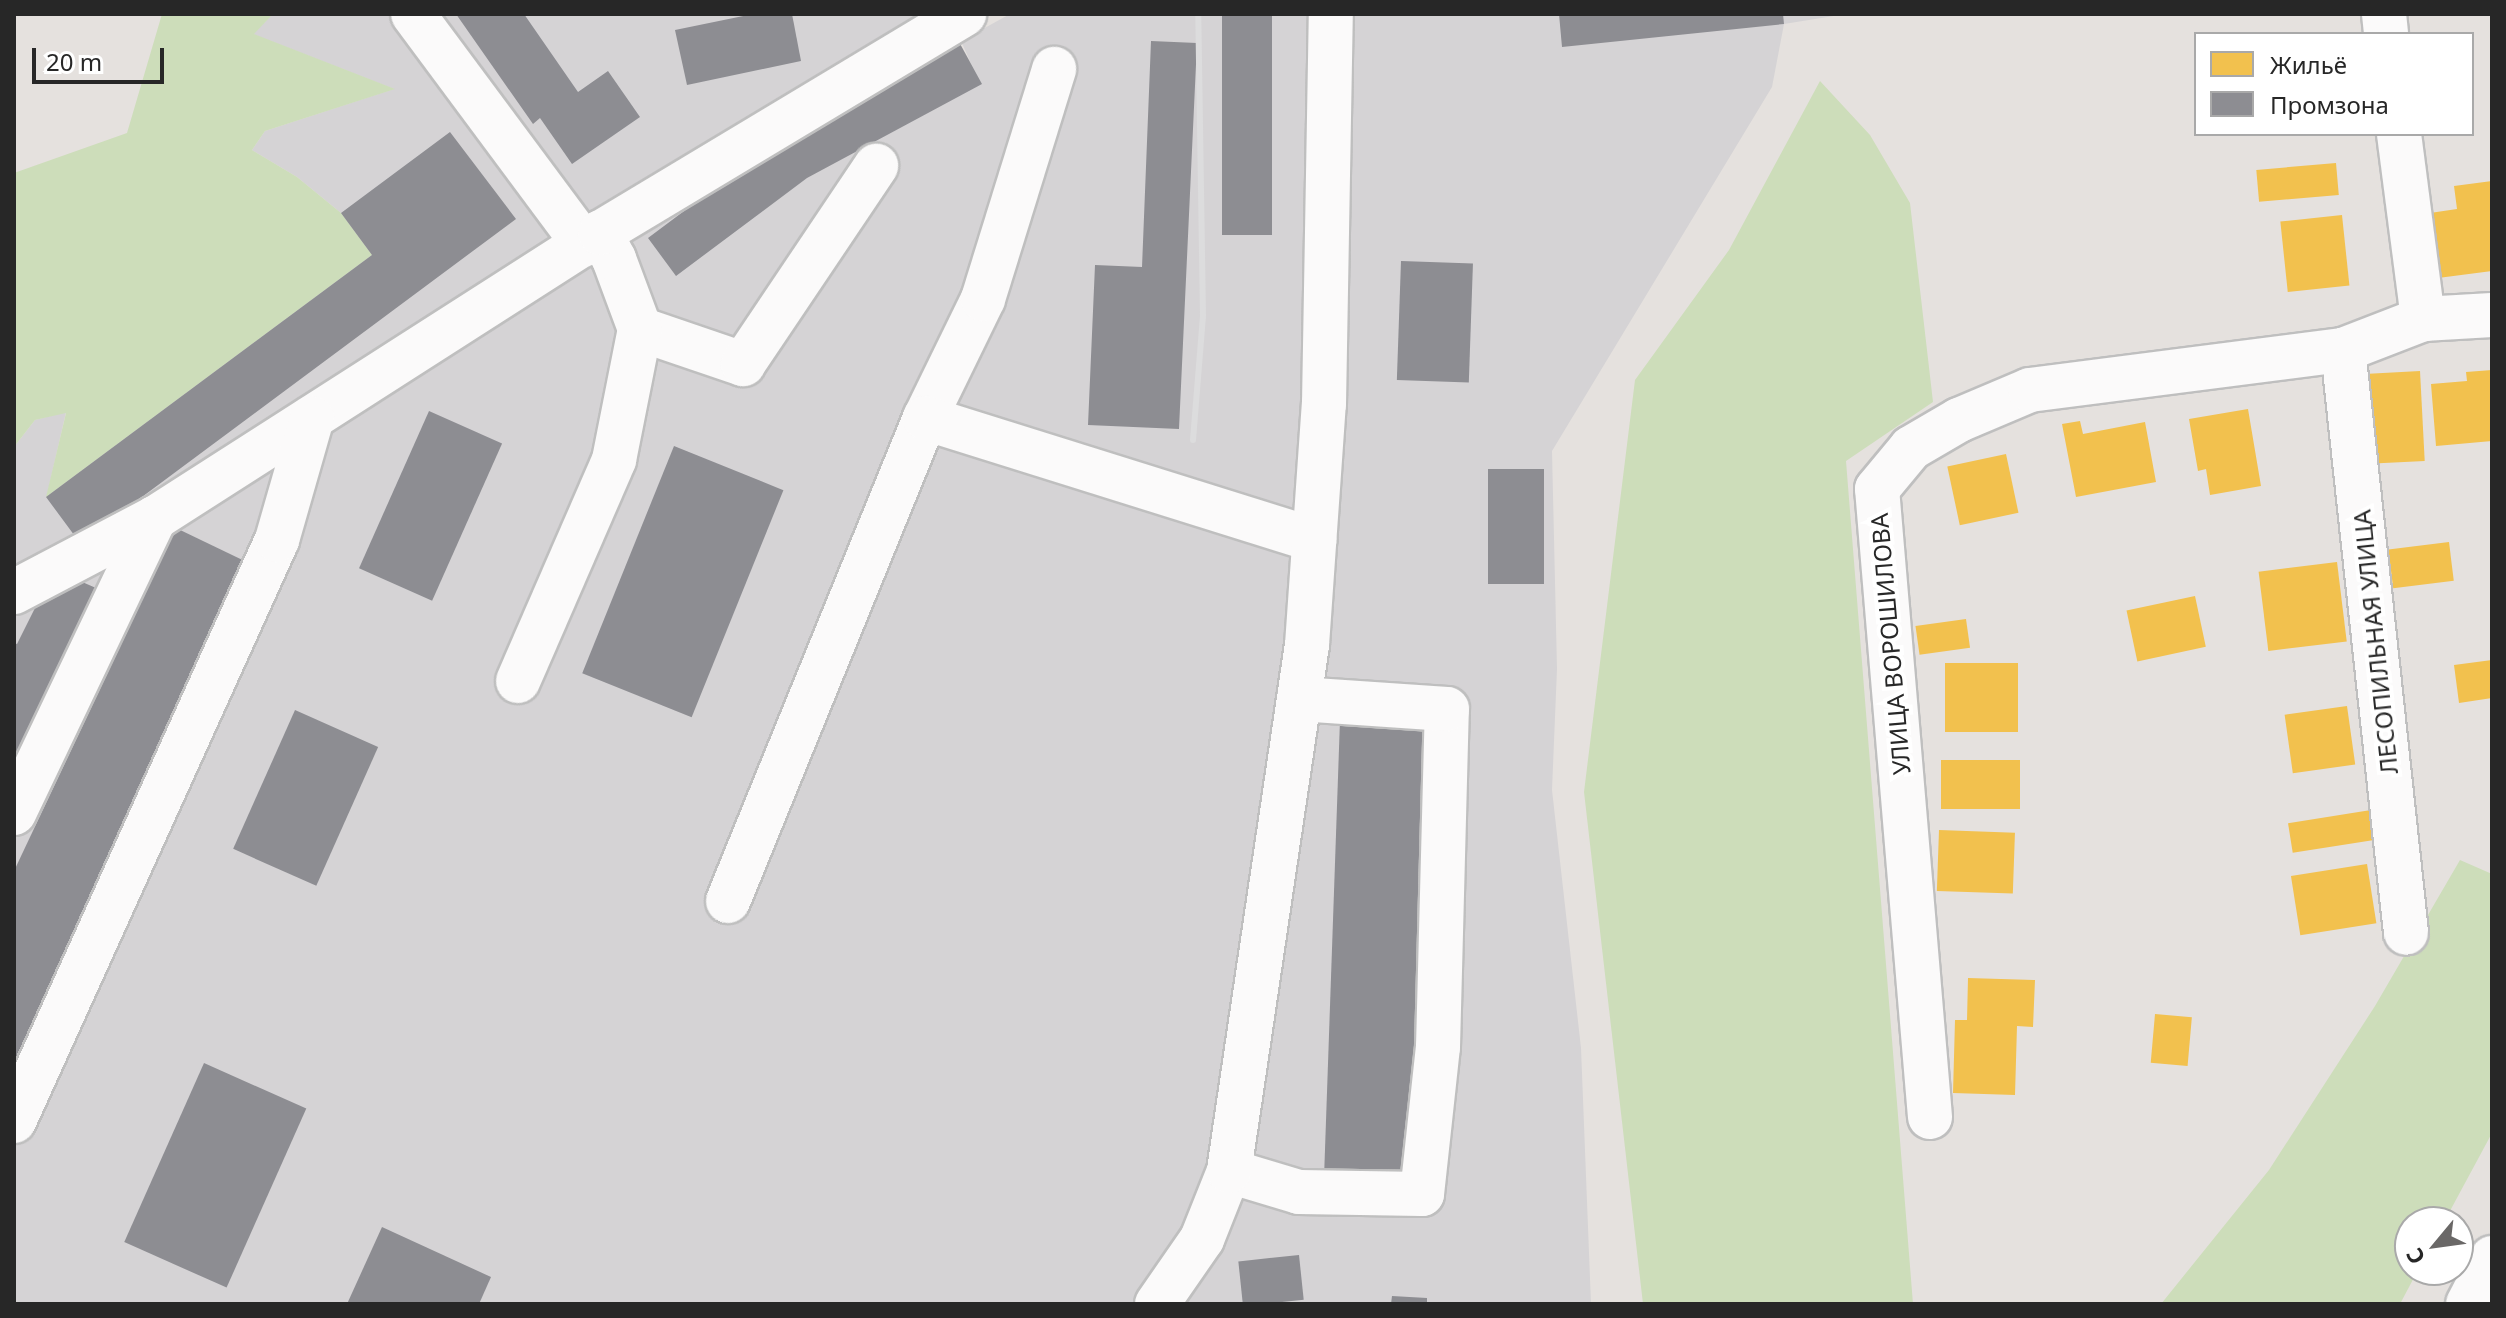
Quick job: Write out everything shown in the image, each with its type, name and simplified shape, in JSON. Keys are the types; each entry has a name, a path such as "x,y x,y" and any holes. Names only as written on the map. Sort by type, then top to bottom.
{"street":[{"path":"413,14 592,239 614,259 640,329 614,460 518,681"},
{"path":"14,592 155,518 592,239 964,14"},
{"path":"1188,1304 1202,1239 1229,1171 1307,645 1324,404 1331,14"},
{"path":"728,901 925,418 983,299 1054,69"},
{"path":"2399,136 2423,319"},
{"path":"640,329 743,364 876,166"},
{"name":"УЛИЦА ВОРОШИЛОВА","path":"1930,1117 1877,489 1911,448 1959,420 2030,390 2343,350 2423,319 2492,315"},
{"name":"ЛЕСОПИЛЬНАЯ УЛИЦА","path":"2343,350 2406,933"},
{"path":"14,1121 277,540 312,418"},
{"path":"925,418 1314,540"},
{"path":"14,813 155,518"},
{"path":"1229,1171 1299,1192 1422,1194 1438,1047 1447,709 1299,699"},
{"path":"1157,1304 1202,1239"},
{"path":"2468,1304 2492,1258"}],"shaded area":[{"path":"273,14 965,14 959,42 970,61 961,41 1010,14 1846,14 1784,24 1772,87 1552,451 1557,669 1552,790 1581,1048 1591,1304 14,1304 14,447 35,420 66,412 47,495 341,213 297,177 252,150 265,131 394,89 253,34"}],"green space":[{"path":"162,14 273,14 254,34 395,89 265,131 252,150 297,177 341,213 372,255 46,497 66,413 35,420 14,447 14,173 127,133"},
{"path":"1820,81 1870,135 1910,203 1933,402 1846,461 1913,1304 1643,1304 1584,792 1635,380 1729,250"},
{"path":"2460,860 2492,874 2492,1133 2453,1206 2394,1206 2394,1286 2410,1286 2400,1304 2161,1304 2269,1170 2375,1006"}],"building: Жильё":[{"path":"2336,163 2339,195 2259,202 2256,170"},
{"path":"2492,181 2492,271 2438,278 2430,213 2457,209 2454,186"},
{"path":"2342,215 2349,286 2288,292 2280,221"},
{"path":"2492,370 2492,441 2436,446 2431,384 2467,381 2466,372"},
{"path":"2420,371 2425,461 2374,464 2369,374"},
{"path":"2248,409 2261,486 2210,495 2206,469 2198,471 2189,419"},
{"path":"2080,421 2083,434 2145,422 2156,482 2076,497 2062,424"},
{"path":"2006,454 2018,513 1960,525 1947,466"},
{"path":"2449,542 2454,581 2393,588 2388,549"},
{"path":"2337,562 2347,641 2268,651 2259,572"},
{"path":"2195,596 2206,647 2137,661 2127,611"},
{"path":"1966,619 1970,648 1920,655 1915,626"},
{"path":"2492,660 2492,698 2459,703 2454,665"},
{"path":"1945,663 2018,663 2018,732 1945,732"},
{"path":"2347,706 2355,764 2293,773 2285,715"},
{"path":"1941,760 2020,760 2020,809 1941,809"},
{"path":"2371,810 2376,840 2293,853 2288,823"},
{"path":"1939,830 2015,833 2013,894 1937,891"},
{"path":"2367,864 2376,923 2300,935 2291,876"},
{"path":"1968,978 2035,980 2033,1027 2017,1026 2015,1095 1953,1093 1955,1020 1967,1020"},
{"path":"2155,1014 2192,1017 2188,1066 2151,1063"}],"building: Промзона":[{"path":"456,14 524,14 578,92 608,71 640,117 572,164 540,118 533,124"},
{"path":"753,14 792,14 801,61 687,85 675,30"},
{"path":"1222,14 1272,14 1272,235 1222,235"},
{"path":"1559,14 1783,14 1784,24 1562,47"},
{"path":"1151,41 1197,43 1179,429 1088,425 1095,265 1142,267"},
{"path":"959,42 982,84 807,178 676,276 648,238 779,140"},
{"path":"450,132 516,219 80,543 46,497 372,255 341,213"},
{"path":"1401,261 1473,264 1469,382 1397,380"},
{"path":"429,411 502,444 432,601 359,568"},
{"path":"674,446 783,490 692,717 582,673"},
{"path":"1488,469 1544,469 1544,584 1488,584"},
{"path":"176,528 255,566 14,1078 14,871"},
{"path":"73,578 96,588 14,761 14,643 17,644 41,596"},
{"path":"295,710 378,747 316,886 233,849"},
{"path":"1340,720 1437,723 1421,1186 1324,1183"},
{"path":"204,1063 306,1109 227,1288 124,1242"},
{"path":"382,1227 491,1277 479,1304 347,1304"},
{"path":"1299,1255 1304,1300 1243,1304 1238,1261"},
{"path":"1392,1296 1427,1298 1427,1304 1391,1304"}],"railway":[{"path":"1193,440 1203,316 1198,14"}]}
